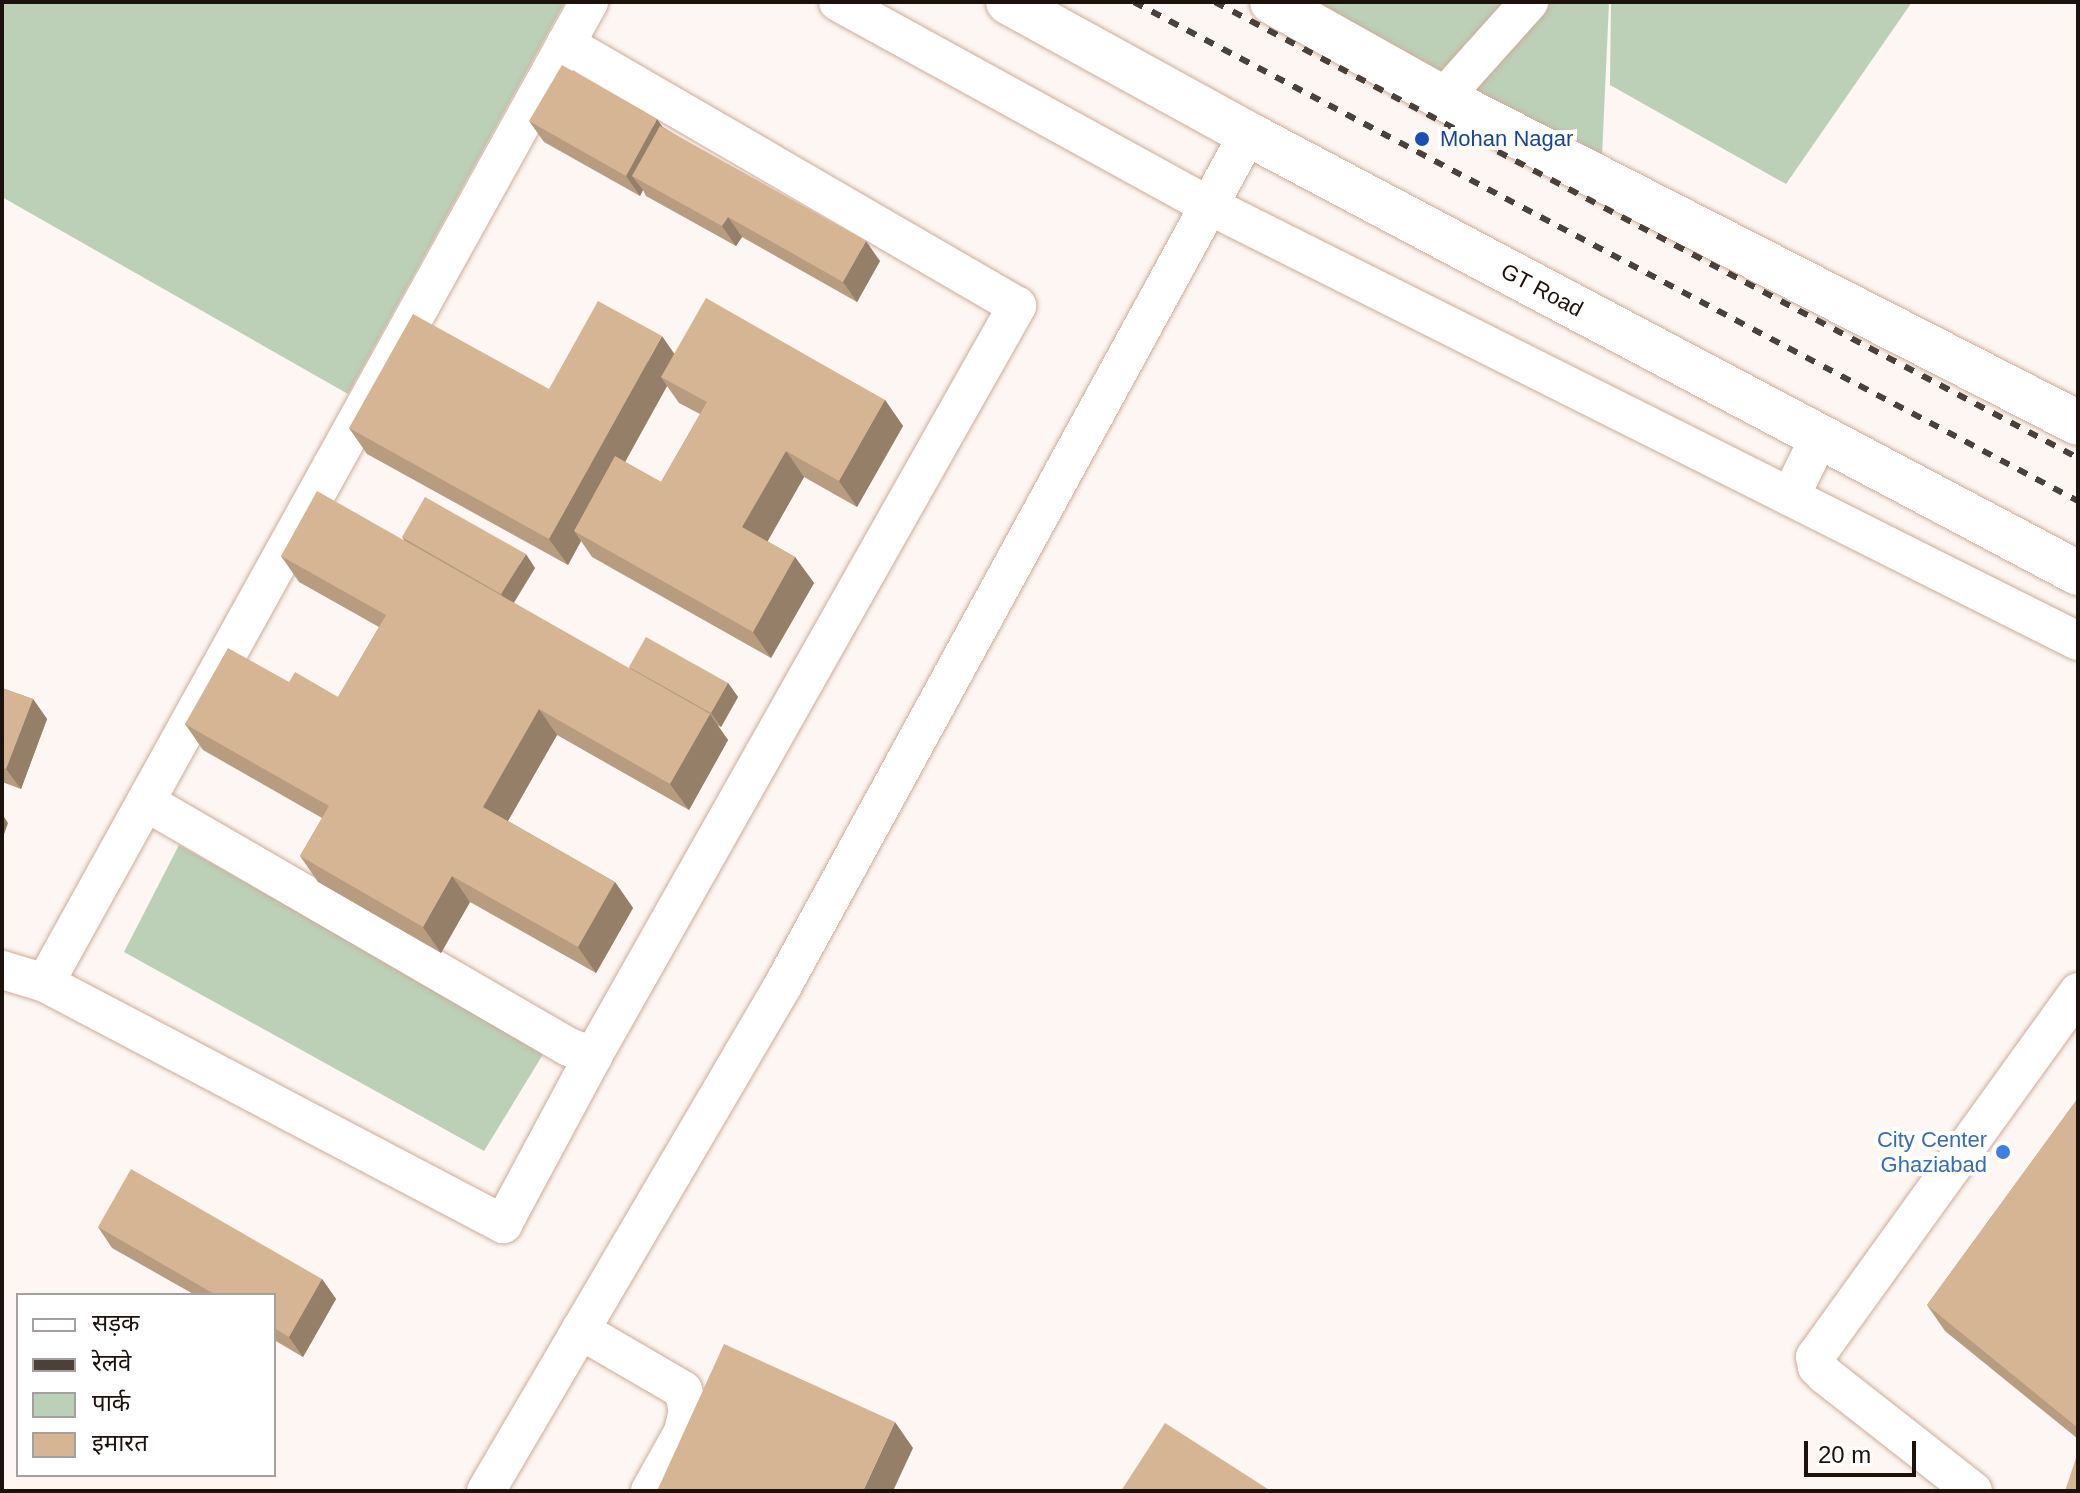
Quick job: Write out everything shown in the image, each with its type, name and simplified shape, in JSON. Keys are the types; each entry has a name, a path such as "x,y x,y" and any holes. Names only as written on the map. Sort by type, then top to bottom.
{"highway":[{"name":"GT Road","path":"1008,2 1248,134 2078,573"},
{"path":"1272,2 1443,98 2078,423"}],"street":[{"path":"45,983 589,2"},
{"path":"838,2 1208,205 2078,641"},
{"path":"1443,98 1529,2"},
{"path":"2,970 45,983 503,1224 593,1056 1017,306 566,44"},
{"path":"486,1491 782,987 1248,134"},
{"path":"1790,497 1819,438"},
{"path":"146,802 569,1047 593,1056"},
{"path":"1973,1491 1825,1375 1817,1367 1815,1357 2078,992"},
{"path":"580,1330 683,1390 688,1410 683,1432 650,1491"}],"green space":[{"path":"2,2 565,2 348,394 2,197"},
{"path":"1272,2 1609,2 1601,178"},
{"path":"1611,2 1912,2 1786,184 1610,85"},
{"path":"179,845 545,1051 484,1151 124,952"}],"building":[{"path":"562,65 657,119 626,176 529,121"},
{"path":"660,126 866,241 843,282 728,217 722,226 632,176"},
{"path":"706,298 885,400 839,481 786,451 742,527 795,557 753,632 574,531 615,456 661,482 707,402 661,377"},
{"path":"598,301 662,336 549,539 349,428 413,314 549,389"},
{"path":"317,491 710,714 670,784 539,709 483,807 615,882 578,947 452,876 423,927 300,856 329,806 185,724 228,648 289,682 295,672 338,697 386,615 281,556"},
{"path":"425,497 526,554 501,594 402,537"},
{"path":"646,637 728,683 711,713 629,667"},
{"path":"2,688 33,699 6,769 2,767"},
{"path":"2078,1098 2078,1428 1927,1305"},
{"path":"131,1169 322,1279 289,1337 276,1329 276,1293 213,1293 98,1227"},
{"path":"724,1344 895,1422 863,1491 657,1491"},
{"path":"1165,1423 1271,1491 1121,1491"},
{"path":"2078,1452 2078,1491 2065,1491"}],"railway":[{"path":"1134,2 2078,501"},
{"path":"1215,2 2078,458"}],"place":[{"name":"Mohan Nagar","path":"1422,139"},
{"name":"City Center Ghaziabad","path":"2003,1152"}]}
